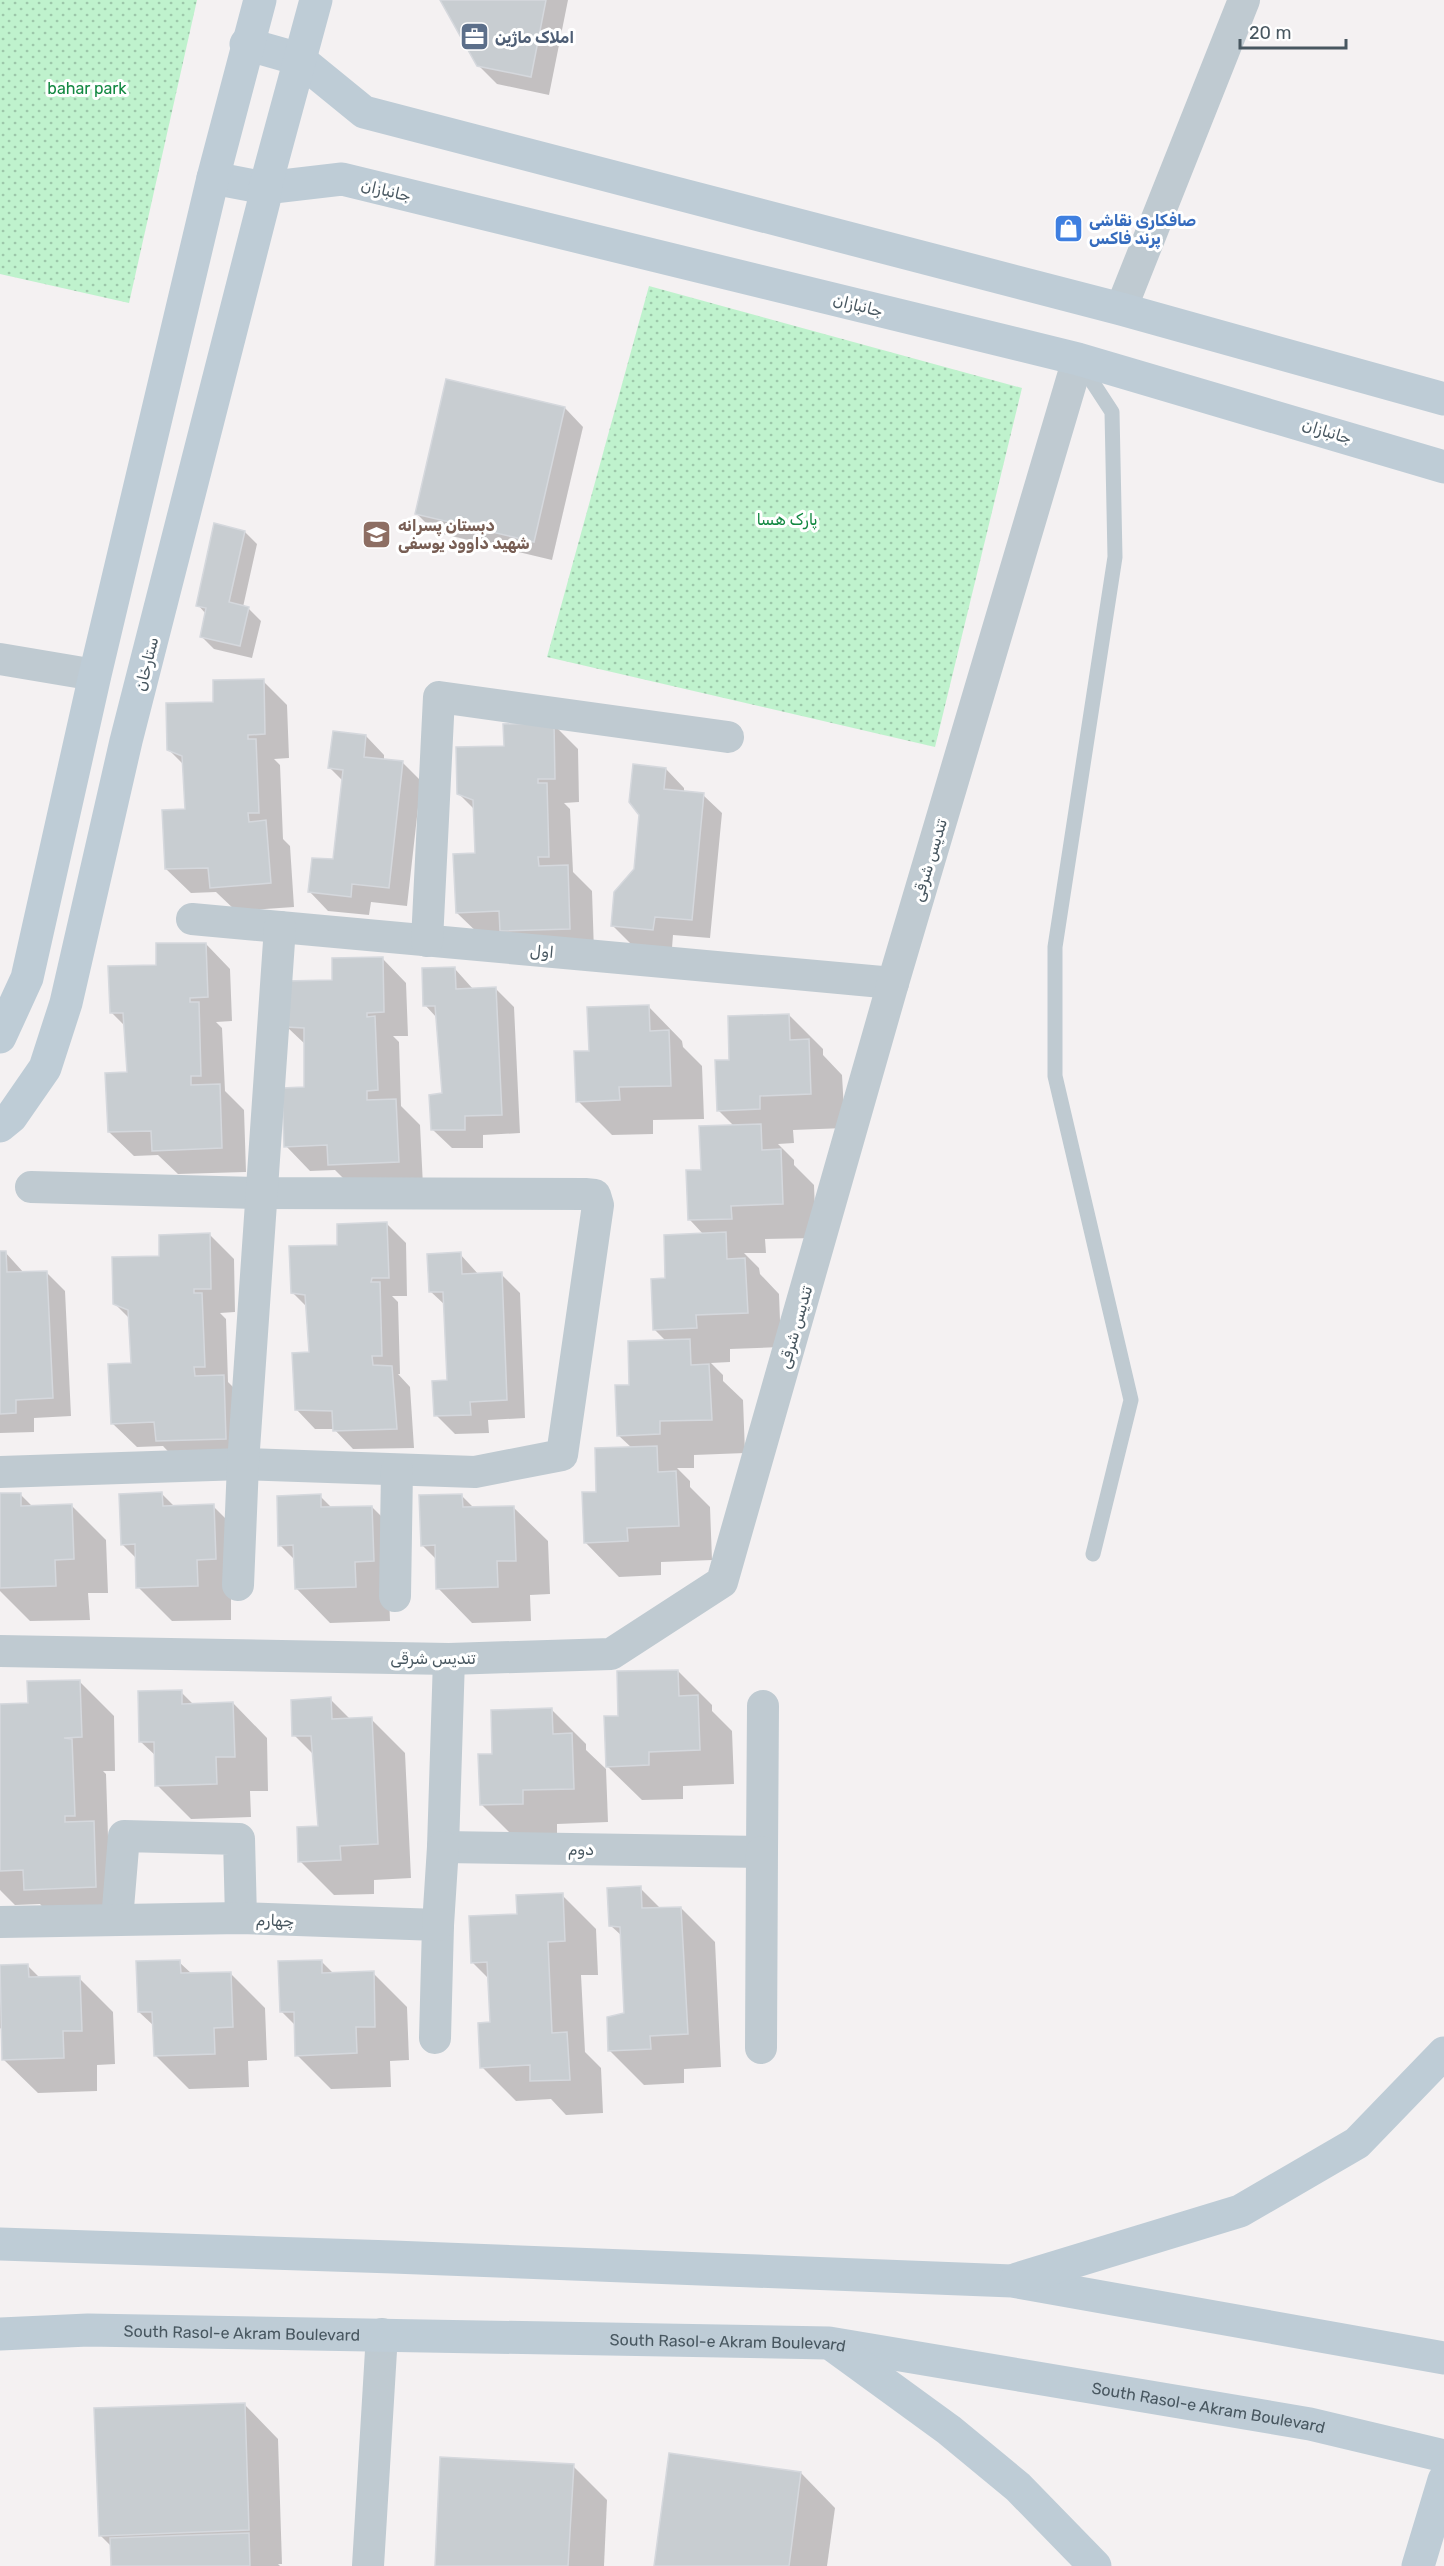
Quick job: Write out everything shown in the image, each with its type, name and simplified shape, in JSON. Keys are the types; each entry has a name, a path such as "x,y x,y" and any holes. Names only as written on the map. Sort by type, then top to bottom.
{"main road":[{"path":"0,1037 27,978 95,675 213,178 246,44 260,0"},
{"name":"ستارخان","path":"0,1126 11,1117 45,1068 66,1003 126,741 264,201 265,188 316,0"},
{"path":"246,44 299,59 363,112 1121,309 1444,399"},
{"name":"جانبازان","path":"213,178 265,188 342,179 1078,359 1444,467"},
{"path":"1012,2281 1240,2211 1357,2144 1444,2053"},
{"path":"0,2244 393,2256 1012,2281 1444,2358"},
{"name":"South Rasol-e Akram Boulevard","path":"0,2334 88,2330 829,2343 1310,2424 1444,2456"},
{"path":"829,2343 949,2430 1018,2487 1095,2566"},
{"path":"1418,2566 1444,2480"}],"street":[{"path":"1121,309 1244,0"},
{"name":"تندیس شرقی","path":"0,1652 450,1659 611,1654 722,1582 893,983 1078,359"},
{"path":"0,660 95,675"},
{"path":"427,941 439,697 728,737"},
{"name":"اول","path":"192,919 893,983"},
{"path":"238,1585 260,1193 280,927"},
{"path":"0,1472 243,1464 475,1472 562,1455 598,1205 595,1196 260,1193 31,1187"},
{"path":"395,1596 397,1470"},
{"path":"435,2038 450,1659"},
{"path":"760,2048 763,1706"},
{"path":"117,1920 124,1836 239,1839 240,1918"},
{"name":"دوم","path":"443,1847 762,1852"},
{"name":"چهارم","path":"0,1922 240,1918 438,1925"},
{"path":"368,2566 382,2334"}],"lane":[{"path":"1078,359 1112,412 1115,557 1055,947 1055,1076 1131,1400 1093,1554"}],"green space":[{"name":"bahar park","path":"0,0 197,0 129,303 0,274"},
{"name":"پارک هسا","path":"649,286 1022,388 935,747 547,657"}],"building":[{"path":"440,0 546,0 531,77 477,66"},
{"path":"446,379 565,407 534,542 415,514"},
{"path":"214,523 245,531 229,602 249,607 240,646 200,637 206,608 196,606"},
{"path":"264,679 265,734 248,735 248,739 256,739 259,813 248,813 249,822 266,820 271,883 210,888 208,868 165,869 162,810 185,809 182,756 167,750 166,703 213,702 213,680"},
{"path":"554,723 555,779 538,779 538,783 547,783 549,857 538,857 539,866 568,865 570,929 500,931 499,911 456,913 453,854 475,853 473,800 457,794 456,747 504,746 503,724"},
{"path":"333,731 366,735 364,757 403,761 389,888 352,884 351,897 308,892 312,858 333,859 343,770 328,768"},
{"path":"633,764 666,768 664,789 704,793 692,920 655,917 653,930 611,926 614,892 634,869 639,815 629,802"},
{"path":"156,943 206,943 208,997 190,998 190,1002 199,1002 201,1076 191,1076 191,1085 220,1084 222,1148 152,1151 151,1131 108,1132 105,1073 127,1072 123,1013 110,1013 108,966 156,965"},
{"path":"383,957 384,1012 367,1013 367,1017 375,1016 378,1090 367,1091 367,1100 396,1099 399,1162 328,1165 327,1145 284,1147 282,1088 304,1087 304,1028 286,1027 285,981 332,980 332,958"},
{"path":"455,967 456,989 496,987 502,1115 465,1116 465,1130 431,1130 429,1095 442,1093 435,1006 423,1006 422,968"},
{"path":"649,1005 650,1031 669,1030 671,1086 619,1087 620,1100 576,1102 574,1051 589,1051 587,1007"},
{"path":"789,1014 790,1040 809,1039 811,1094 760,1096 760,1109 717,1111 715,1060 729,1060 728,1016"},
{"path":"761,1124 762,1150 781,1149 783,1204 731,1206 732,1219 688,1220 686,1170 701,1170 699,1126"},
{"path":"387,1222 389,1278 372,1278 371,1282 380,1282 382,1356 372,1356 373,1365 392,1366 397,1429 333,1431 332,1411 295,1410 292,1353 309,1352 305,1295 291,1293 289,1246 337,1245 337,1224"},
{"path":"726,1232 727,1259 745,1258 748,1313 696,1315 697,1328 653,1330 651,1279 665,1278 664,1235"},
{"path":"210,1233 211,1289 194,1289 194,1293 202,1293 205,1367 194,1367 195,1376 224,1375 226,1439 156,1441 154,1422 111,1424 108,1364 131,1363 128,1310 113,1304 112,1257 159,1256 159,1235"},
{"path":"0,1251 6,1251 7,1272 47,1271 53,1398 16,1400 16,1413 0,1414"},
{"path":"461,1252 462,1274 502,1272 507,1400 470,1402 471,1415 434,1416 432,1381 447,1380 443,1292 429,1292 427,1254"},
{"path":"690,1339 691,1365 709,1364 712,1420 660,1421 660,1434 617,1436 615,1385 629,1385 628,1341"},
{"path":"657,1446 658,1472 676,1471 679,1526 627,1528 628,1541 584,1543 582,1492 596,1492 595,1448"},
{"path":"162,1492 163,1506 214,1504 216,1559 197,1560 198,1586 136,1588 135,1544 121,1545 119,1494"},
{"path":"0,1493 21,1493 21,1506 72,1504 74,1559 55,1560 56,1586 0,1588"},
{"path":"321,1494 321,1507 372,1506 374,1561 355,1562 356,1587 295,1589 293,1545 278,1546 277,1496"},
{"path":"462,1494 463,1507 514,1506 516,1561 497,1561 498,1587 436,1589 435,1545 421,1546 419,1495"},
{"path":"678,1670 679,1696 698,1695 700,1750 649,1752 649,1765 606,1767 604,1716 618,1716 617,1671"},
{"path":"80,1680 82,1737 64,1738 72,1739 75,1816 65,1816 65,1822 94,1821 96,1887 24,1890 23,1870 0,1871 0,1704 28,1703 27,1681"},
{"path":"182,1690 182,1704 233,1702 235,1757 216,1757 217,1784 155,1786 154,1742 139,1742 138,1691"},
{"path":"331,1697 332,1719 372,1717 378,1844 340,1846 341,1860 298,1862 297,1827 318,1826 311,1736 292,1736 291,1700"},
{"path":"552,1708 553,1734 572,1733 574,1789 523,1790 523,1804 480,1805 478,1754 492,1754 491,1710"},
{"path":"641,1886 642,1908 681,1907 688,2034 650,2036 651,2049 608,2051 607,2017 624,2013 620,1927 609,1926 607,1888"},
{"path":"563,1893 565,1941 548,1942 552,2033 567,2032 570,2080 530,2081 530,2065 480,2068 478,2023 490,2022 487,1962 471,1963 469,1916 517,1914 516,1895"},
{"path":"180,1960 181,1973 231,1972 233,2027 214,2028 215,2054 154,2056 152,2012 138,2012 136,1961"},
{"path":"322,1960 322,1973 374,1971 375,2027 356,2027 357,2053 295,2056 294,2012 280,2012 278,1961"},
{"path":"28,1964 29,1977 80,1976 82,2031 63,2031 64,2058 2,2060 0,1965"},
{"path":"245,2403 249,2530 99,2536 94,2408"},
{"path":"669,2453 801,2472 789,2566 654,2566"},
{"path":"440,2457 574,2464 568,2566 435,2566"},
{"path":"249,2533 250,2566 111,2566 110,2538"}],"place":[{"name":"املاک ماژین","path":"474,37"},
{"name":"صافکاری نقاشی پرند فاکس","path":"1068,229"},
{"name":"دبستان پسرانه شهید داوود یوسفی","path":"377,534"}]}
